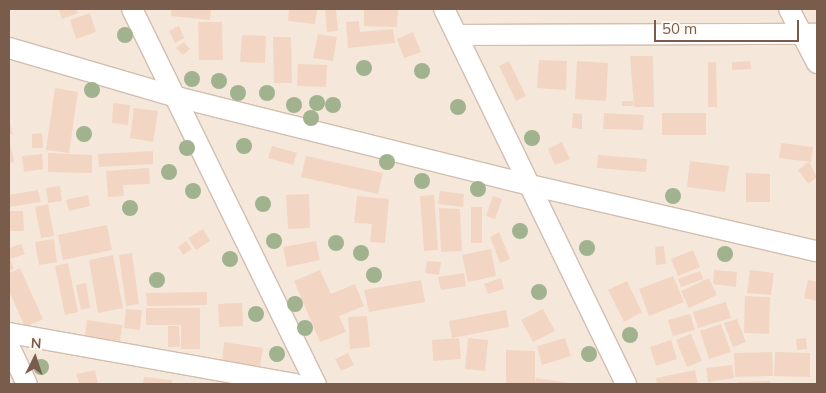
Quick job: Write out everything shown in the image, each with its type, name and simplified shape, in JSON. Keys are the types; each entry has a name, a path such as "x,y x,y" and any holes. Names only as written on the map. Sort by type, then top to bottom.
{"street":[{"path":"132,9 177,97 316,384"},
{"path":"444,9 626,384"},
{"path":"789,9 810,34 817,64"},
{"path":"457,35 810,34"},
{"path":"9,48 177,97 530,185 817,251"},
{"path":"9,333 295,384"},
{"path":"9,346 27,384"}],"shaded area":[{"path":"9,9 817,9 817,384 9,384"}],"building":[{"path":"76,9 78,13 62,19 59,10"},
{"path":"171,9 211,9 210,20 171,16"},
{"path":"289,9 317,10 315,24 288,21"},
{"path":"325,9 336,9 338,31 327,32"},
{"path":"364,9 398,9 397,27 364,26"},
{"path":"90,13 96,32 76,39 70,20"},
{"path":"359,21 360,32 393,29 395,43 348,48 346,22"},
{"path":"198,22 222,22 223,60 199,60"},
{"path":"179,26 184,38 175,43 169,31"},
{"path":"413,32 421,52 404,58 397,39"},
{"path":"318,34 337,37 333,61 313,58"},
{"path":"242,35 266,36 265,63 240,62"},
{"path":"273,37 291,37 292,83 274,83"},
{"path":"184,42 190,49 183,55 176,48"},
{"path":"630,56 653,56 654,107 634,107"},
{"path":"539,60 567,61 566,90 537,88"},
{"path":"509,61 526,96 516,101 499,66"},
{"path":"577,61 608,63 606,101 575,99"},
{"path":"750,61 751,69 732,70 732,62"},
{"path":"708,62 716,62 717,107 708,107"},
{"path":"298,64 327,65 326,87 297,86"},
{"path":"55,88 78,92 69,153 46,150"},
{"path":"622,101 633,101 633,106 622,106"},
{"path":"113,103 130,105 128,125 112,123"},
{"path":"134,108 158,111 153,142 130,138"},
{"path":"573,113 582,114 582,129 572,128"},
{"path":"604,113 644,115 643,130 603,129"},
{"path":"662,113 706,113 706,135 662,135"},
{"path":"9,120 13,134 9,135"},
{"path":"42,133 43,148 32,148 32,134"},
{"path":"9,138 14,162 9,163"},
{"path":"562,142 570,159 555,165 548,149"},
{"path":"781,143 813,147 811,162 779,158"},
{"path":"272,146 297,153 293,165 268,158"},
{"path":"153,151 153,164 99,167 98,154"},
{"path":"48,153 92,155 92,173 48,172"},
{"path":"42,154 43,169 24,172 22,156"},
{"path":"598,155 647,159 646,172 597,168"},
{"path":"306,156 383,173 378,194 301,177"},
{"path":"690,161 729,166 725,192 687,187"},
{"path":"809,162 817,177 808,184 798,170"},
{"path":"149,168 150,184 123,185 124,196 108,197 106,171"},
{"path":"746,173 770,174 770,202 746,202"},
{"path":"60,186 62,201 48,203 46,188"},
{"path":"38,190 41,202 9,207 9,195"},
{"path":"440,191 464,194 463,207 438,204"},
{"path":"309,194 310,228 288,229 286,195"},
{"path":"88,195 90,206 69,211 66,200"},
{"path":"434,195 438,250 424,251 420,196"},
{"path":"357,196 389,199 385,243 370,242 372,224 354,223"},
{"path":"493,196 502,199 495,219 486,216"},
{"path":"48,204 54,236 41,238 35,207"},
{"path":"471,207 482,207 482,243 471,243"},
{"path":"439,208 460,209 462,251 441,252"},
{"path":"9,211 23,211 24,231 9,231"},
{"path":"107,225 112,250 63,260 58,235"},
{"path":"203,229 210,241 196,250 188,238"},
{"path":"499,232 510,259 500,263 490,237"},
{"path":"54,239 57,262 39,265 35,242"},
{"path":"186,241 192,249 183,255 178,247"},
{"path":"316,241 320,260 287,267 283,247"},
{"path":"21,244 25,254 10,259 14,269 9,271 9,248"},
{"path":"664,246 666,264 656,265 655,247"},
{"path":"491,249 496,276 468,282 462,255"},
{"path":"693,250 700,267 678,276 671,259"},
{"path":"132,253 139,304 126,306 119,255"},
{"path":"113,255 123,308 98,313 89,260"},
{"path":"427,261 441,262 439,275 425,273"},
{"path":"68,263 78,312 65,315 55,266"},
{"path":"20,268 43,319 25,327 9,291 9,273"},
{"path":"320,270 331,294 355,284 364,306 339,316 346,332 320,342 294,281"},
{"path":"714,270 737,272 736,287 713,284"},
{"path":"750,270 774,273 771,295 747,293"},
{"path":"700,271 703,279 681,287 678,279"},
{"path":"464,273 466,286 441,290 438,277"},
{"path":"673,276 684,302 649,316 639,289"},
{"path":"501,278 504,289 488,294 484,284"},
{"path":"709,278 717,295 689,308 681,291"},
{"path":"421,280 425,302 369,312 364,290"},
{"path":"808,280 817,282 817,301 804,298"},
{"path":"627,281 642,312 624,322 608,290"},
{"path":"86,283 90,308 81,310 76,285"},
{"path":"207,292 207,305 147,306 146,293"},
{"path":"745,296 770,297 769,334 744,333"},
{"path":"726,302 731,318 698,328 693,312"},
{"path":"242,303 243,326 219,327 218,304"},
{"path":"146,308 200,308 200,349 181,349 181,325 146,325"},
{"path":"126,309 142,310 140,330 124,328"},
{"path":"543,309 555,331 533,342 521,320"},
{"path":"506,310 509,327 452,338 449,321"},
{"path":"690,314 695,330 673,336 668,320"},
{"path":"367,316 370,347 350,349 348,317"},
{"path":"737,319 746,342 733,347 724,323"},
{"path":"87,320 122,325 120,341 85,336"},
{"path":"721,324 731,352 709,359 700,331"},
{"path":"168,326 179,326 180,347 168,347"},
{"path":"691,334 702,361 687,367 676,340"},
{"path":"459,338 461,359 433,361 432,340"},
{"path":"468,338 488,340 485,371 465,369"},
{"path":"565,338 571,356 542,365 537,346"},
{"path":"806,338 807,349 797,350 796,339"},
{"path":"671,340 677,359 656,366 650,347"},
{"path":"224,342 263,348 260,366 222,361"},
{"path":"506,350 535,351 535,384 506,383"},
{"path":"772,352 773,376 735,377 734,353"},
{"path":"775,352 810,353 810,377 774,376"},
{"path":"348,353 354,365 341,371 335,359"},
{"path":"732,365 734,378 708,382 706,368"},
{"path":"95,370 98,384 79,384 76,374"},
{"path":"695,370 698,384 657,384 656,378"},
{"path":"144,377 172,380 172,384 143,384"},
{"path":"536,378 568,383 535,384"},
{"path":"770,381 770,384 738,384 737,382"}]}
